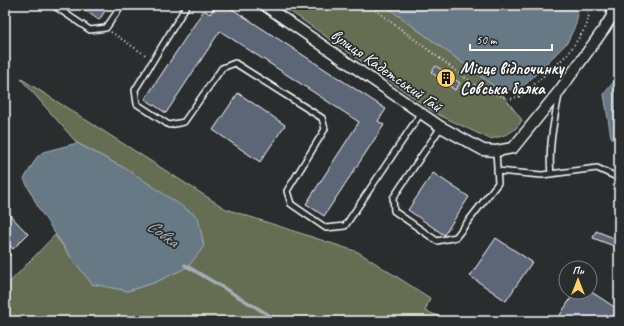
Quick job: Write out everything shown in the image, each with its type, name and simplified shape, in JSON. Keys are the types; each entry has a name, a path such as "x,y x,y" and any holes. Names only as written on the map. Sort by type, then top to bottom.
{"street":[{"name":"вулиця Кадетський Гай","path":"264,5 441,127 483,150 496,151"},
{"path":"496,151 513,148 560,90 612,16 612,5"}],"lane":[{"path":"53,5 90,30 106,28 122,5"},
{"path":"187,5 135,90 137,104 169,125 184,122 222,68 235,63 322,118 325,129 287,191 291,204 326,228 345,226 421,113"},
{"path":"551,174 550,162 552,135 560,90"},
{"path":"441,127 393,198 394,211 438,241 456,237 498,183 496,151"},
{"path":"497,171 542,175 597,168 619,178"}],"path":[{"path":"369,5 480,89 510,99 521,96 568,54 586,28 589,15 587,5"},
{"path":"106,28 153,60"}],"green space":[{"path":"281,5 384,5 498,89 522,120 516,128 509,133 490,139 437,114"},
{"path":"20,78 226,209 358,252 430,298 425,311 453,321 5,321 5,287 55,235 70,256 130,171 77,143"}],"water":[{"path":"384,5 571,5 578,14 576,24 567,43 526,84 513,90 498,89"},
{"path":"619,75 619,145 611,137 604,94"},
{"path":"77,143 130,171 198,217 204,246 188,267 154,283 128,291 92,284 70,256 39,209 24,179 37,157 43,152"}],"building":[{"path":"77,5 109,5 99,20"},
{"path":"216,5 226,5 386,109 378,121 384,125 324,216 306,204 359,122 220,31 166,113 145,99 204,10 210,14"},
{"name":"Місце відпочинку Совська балка","path":"436,66 460,83 455,90 431,72"},
{"path":"238,93 285,125 260,162 213,130"},
{"path":"433,173 469,197 444,235 408,210"},
{"path":"5,210 28,234 13,249 5,241"},
{"path":"596,231 619,240 619,248 593,238"},
{"path":"496,238 532,262 506,301 470,276"},
{"path":"5,250 10,255 5,260"},
{"path":"598,296 619,310 619,321 595,321 589,317 586,321 556,321 570,300 598,300"}],"waterway":[{"name":"Совка","path":"185,265 279,321"}],"place":[{"name":"Місце відпочинку Совська балка","path":"446,78"}]}
